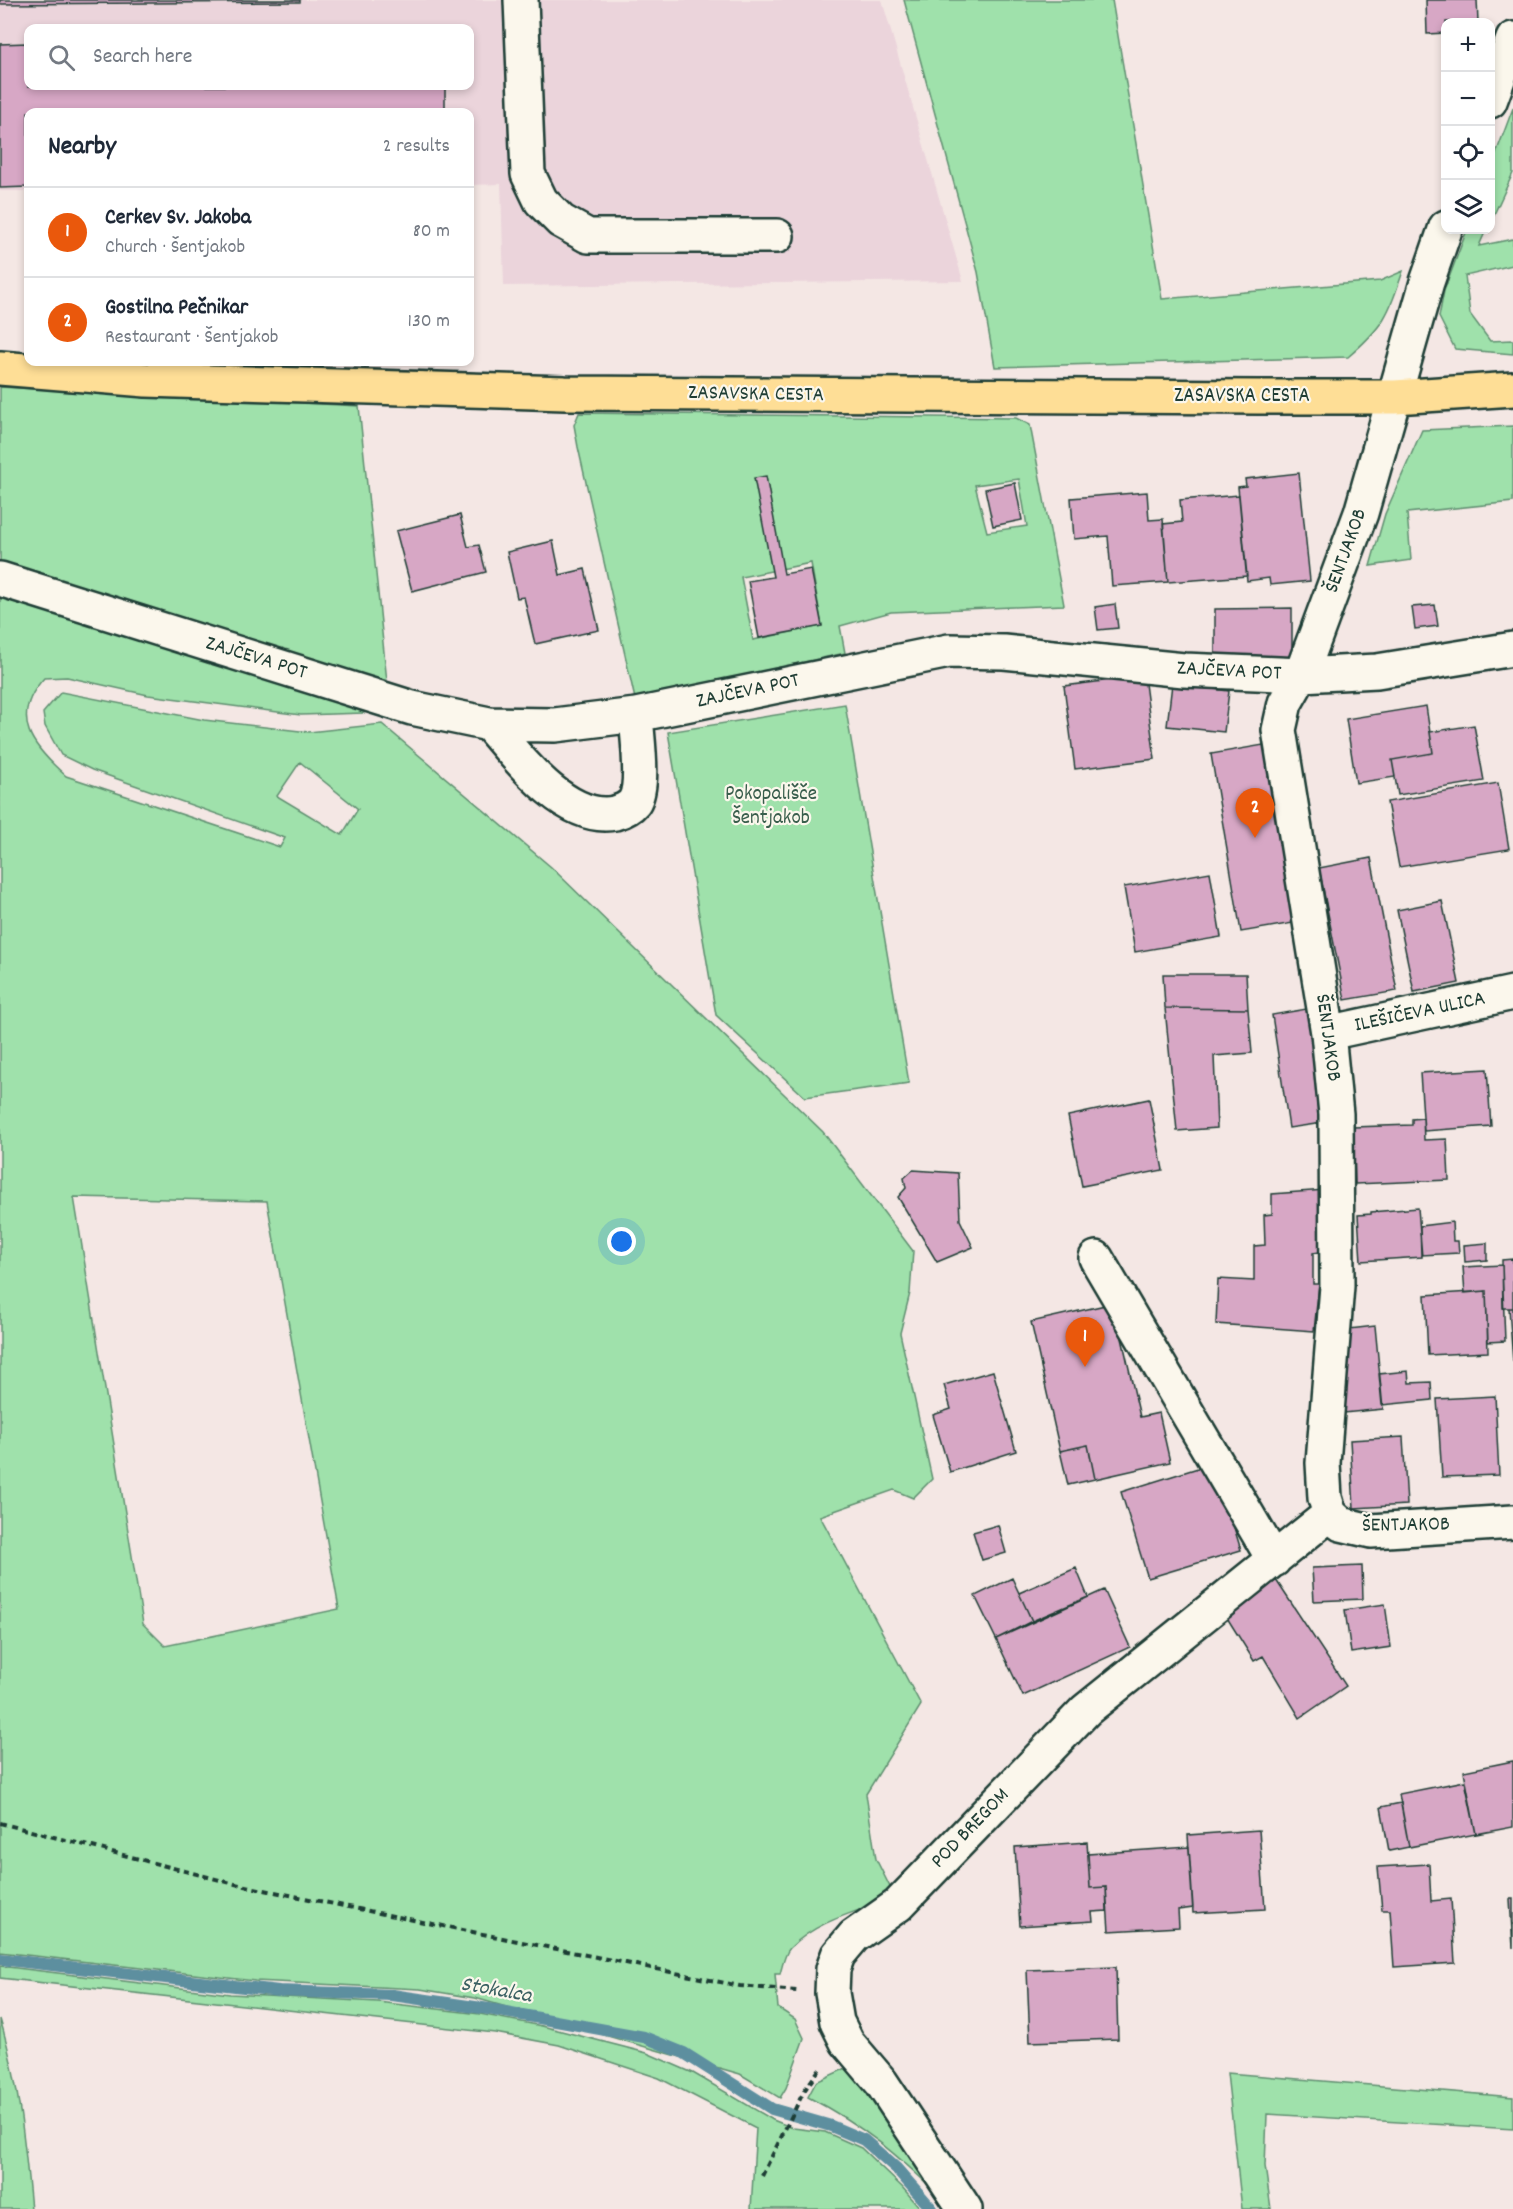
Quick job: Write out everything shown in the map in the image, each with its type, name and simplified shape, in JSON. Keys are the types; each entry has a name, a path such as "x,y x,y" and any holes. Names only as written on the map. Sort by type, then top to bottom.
{"main road":[{"name":"ZASAVSKA CESTA","path":"0,368 146,380 565,393 1395,397 1513,389"}],"street":[{"path":"521,0 528,174 541,201 561,221 588,236 777,236"},
{"path":"1495,90 1513,39"},
{"name":"ŠENTJAKOB","path":"1443,234 1427,282 1361,513 1301,675 1285,703 1279,730 1328,1033 1336,1114 1337,1286 1323,1463 1324,1498 1330,1514 1341,1524 1371,1531 1513,1522"},
{"name":"ZAJČEVA POT","path":"0,579 412,708 489,723 555,725 636,715 949,651 1004,652 1184,670 1301,675 1377,672 1513,649"},
{"path":"489,723 522,764 552,791 584,810 607,814 624,810 634,801 639,784 636,715"},
{"name":"ILEŠIČEVA ULICA","path":"1328,1033 1513,993"},
{"path":"1096,1258 1274,1560"},
{"name":"POD BREGOM","path":"965,2209 881,2082 847,2042 837,2022 832,1993 833,1969 838,1955 854,1936 898,1905 1086,1710 1330,1514"}],"path":[{"path":"0,1823 235,1884 740,1986 832,1993"},
{"path":"762,2176 804,2091"}],"shaded area":[{"path":"0,0 882,0 963,281 504,286 501,184 474,185 474,108 24,108 24,191 0,191"}],"green space":[{"path":"904,0 1112,0 1162,299 1380,281 1403,271 1388,310 1377,328 1348,357 995,367 978,272"},
{"path":"1513,108 1513,173 1495,212 1495,180 1495,156"},
{"path":"1465,234 1484,234 1479,246 1513,239 1513,265 1465,276 1470,314 1490,341 1513,340 1513,354 1455,349 1439,317 1444,291"},
{"path":"0,387 359,406 387,682 330,671 0,569"},
{"path":"579,413 1016,418 1030,425 1064,605 891,612 840,626 845,653 635,699 574,425","holes":["1019,479 1027,526 987,532 975,485","811,563 822,626 753,640 741,577"]},
{"path":"1513,426 1513,502 1407,513 1411,560 1370,566 1385,514 1422,430"},
{"path":"0,590 368,703 364,713 301,715 148,695 67,677 44,678 33,693 26,719 35,743 66,776 280,847 285,838 92,770 61,755 45,726 43,713 61,692 204,720 309,732 382,724 551,867 823,1132 913,1251 910,1293 900,1333 932,1479 913,1498 894,1490 820,1516 921,1705 866,1794 876,1859 895,1897 840,1917 813,1930 790,1948 780,1974 775,1974 778,2008 795,2019 804,2038 786,2088 780,2098 740,2074 475,1998 420,1989 255,1981 0,1952","holes":["300,762 358,809 342,835 277,796","74,1197 267,1201 339,1609 165,1646 143,1624"]},
{"name":"Pokopališče Šentjakob","path":"845,704 909,1083 805,1097 716,1015 668,732"},
{"path":"0,1966 230,1994 378,2002 480,2014 542,2026 647,2053 693,2073 773,2120 793,2128 825,2132 861,2148 902,2187 921,2209 751,2209 756,2128 659,2078 559,2045 495,2033 0,1978"},
{"path":"0,2019 17,2090 31,2209 0,2209"},
{"path":"855,2064 943,2199 880,2142 808,2097 816,2082"},
{"path":"1227,2073 1513,2097 1513,2129 1267,2114 1265,2166 1271,2209 1242,2209"}],"building":[{"path":"0,0 300,0 300,2 0,4"},
{"path":"1426,0 1477,0 1478,18 1441,18 1441,33 1427,34"},
{"path":"24,43 24,90 445,90 445,108 24,108 24,187 0,188 0,44"},
{"path":"1299,473 1310,581 1270,585 1269,578 1247,581 1238,487 1246,486 1245,479"},
{"path":"766,476 784,574 811,569 822,626 759,638 748,581 773,577 754,478"},
{"path":"1015,483 1022,520 993,526 985,489"},
{"path":"1147,492 1149,520 1163,519 1168,582 1112,586 1108,536 1074,539 1071,498"},
{"path":"1239,495 1247,576 1168,582 1163,524 1182,522 1180,500"},
{"path":"460,515 468,547 479,545 486,572 412,591 396,531"},
{"path":"553,541 560,575 585,569 599,630 535,644 524,597 517,598 507,552"},
{"path":"1115,604 1118,628 1098,630 1095,607"},
{"path":"1435,605 1438,626 1415,629 1412,607"},
{"path":"1292,608 1292,657 1215,658 1215,609"},
{"path":"1144,676 1155,759 1075,769 1064,686"},
{"path":"1172,684 1229,691 1224,732 1167,726"},
{"path":"1426,706 1433,753 1392,760 1395,777 1356,783 1346,719"},
{"path":"1474,725 1484,781 1398,795 1392,760 1433,753 1430,732"},
{"path":"1269,744 1299,922 1241,932 1211,754"},
{"path":"1498,783 1509,849 1399,867 1387,802"},
{"path":"1371,858 1397,991 1345,1000 1319,868"},
{"path":"1210,872 1221,937 1135,952 1124,887"},
{"path":"1442,901 1459,983 1414,992 1397,910"},
{"path":"1163,974 1246,974 1248,1009 1165,1008"},
{"path":"1165,1008 1248,1009 1252,1053 1214,1056 1217,1128 1177,1131"},
{"path":"1312,1008 1329,1122 1289,1128 1272,1015"},
{"path":"1487,1069 1491,1126 1424,1131 1420,1073"},
{"path":"1149,1099 1163,1170 1082,1186 1068,1116"},
{"path":"1423,1118 1424,1140 1447,1139 1449,1180 1355,1184 1353,1127 1412,1125 1412,1119"},
{"path":"913,1170 958,1173 960,1220 973,1247 937,1262 898,1197 906,1188 904,1178"},
{"path":"1325,1190 1329,1251 1313,1253 1313,1284 1319,1284 1314,1331 1216,1324 1218,1279 1254,1281 1254,1246 1265,1245 1264,1215 1272,1214 1272,1194"},
{"path":"1418,1208 1422,1257 1361,1261 1358,1215"},
{"path":"1452,1222 1453,1241 1458,1241 1459,1253 1421,1255 1420,1226"},
{"path":"1487,1243 1487,1260 1465,1262 1464,1245"},
{"path":"1513,1259 1513,1308 1503,1308 1502,1260"},
{"path":"1502,1265 1505,1341 1488,1342 1486,1291 1465,1293 1463,1267"},
{"path":"1486,1291 1488,1352 1428,1355 1425,1295"},
{"path":"1114,1303 1140,1417 1159,1413 1170,1462 1095,1479 1088,1445 1060,1451 1031,1322"},
{"path":"1509,1308 1513,1308 1513,1362"},
{"path":"1375,1326 1383,1409 1344,1413 1337,1352 1341,1330"},
{"path":"993,1371 1016,1451 950,1472 933,1415 951,1409 944,1385"},
{"path":"1408,1371 1409,1383 1431,1382 1432,1400 1382,1405 1379,1374"},
{"path":"1495,1396 1499,1475 1442,1477 1437,1399"},
{"path":"1403,1437 1407,1505 1354,1508 1350,1440"},
{"path":"1088,1445 1095,1479 1068,1485 1060,1451"},
{"path":"1214,1463 1241,1550 1148,1578 1121,1492"},
{"path":"998,1525 1006,1553 982,1560 973,1532"},
{"path":"1362,1566 1363,1599 1314,1601 1312,1568"},
{"path":"1076,1568 1088,1597 1032,1621 1019,1593"},
{"path":"1012,1578 1032,1621 996,1639 975,1596"},
{"path":"1276,1580 1346,1686 1300,1718 1263,1656 1254,1661 1224,1613"},
{"path":"1104,1590 1130,1647 1023,1696 996,1639"},
{"path":"1385,1604 1391,1647 1351,1653 1345,1610"},
{"path":"1513,1761 1513,1827 1476,1834 1464,1771"},
{"path":"1465,1781 1476,1834 1409,1847 1399,1794"},
{"path":"1401,1803 1409,1847 1389,1851 1381,1807"},
{"path":"1259,1830 1265,1909 1193,1913 1188,1835"},
{"path":"1087,1842 1090,1888 1106,1887 1107,1911 1092,1912 1093,1921 1020,1926 1015,1847"},
{"path":"1189,1847 1193,1908 1178,1910 1179,1927 1109,1931 1106,1887 1090,1888 1088,1854"},
{"path":"1429,1864 1431,1901 1451,1899 1455,1963 1394,1967 1390,1910 1382,1910 1378,1867"},
{"path":"1510,1899 1513,1899 1513,1948"},
{"path":"1116,1967 1118,2039 1030,2042 1027,1970"}],"waterway":[{"name":"Stokalca","path":"0,1959 279,1991 392,1995 489,2009 644,2037 684,2053 772,2109 831,2126 864,2140 896,2168 932,2209"}],"place":[{"name":"Gostilna Pečnikar","path":"1255,838"},
{"name":"Cerkev Sv. Jakoba","path":"1085,1367"}]}
